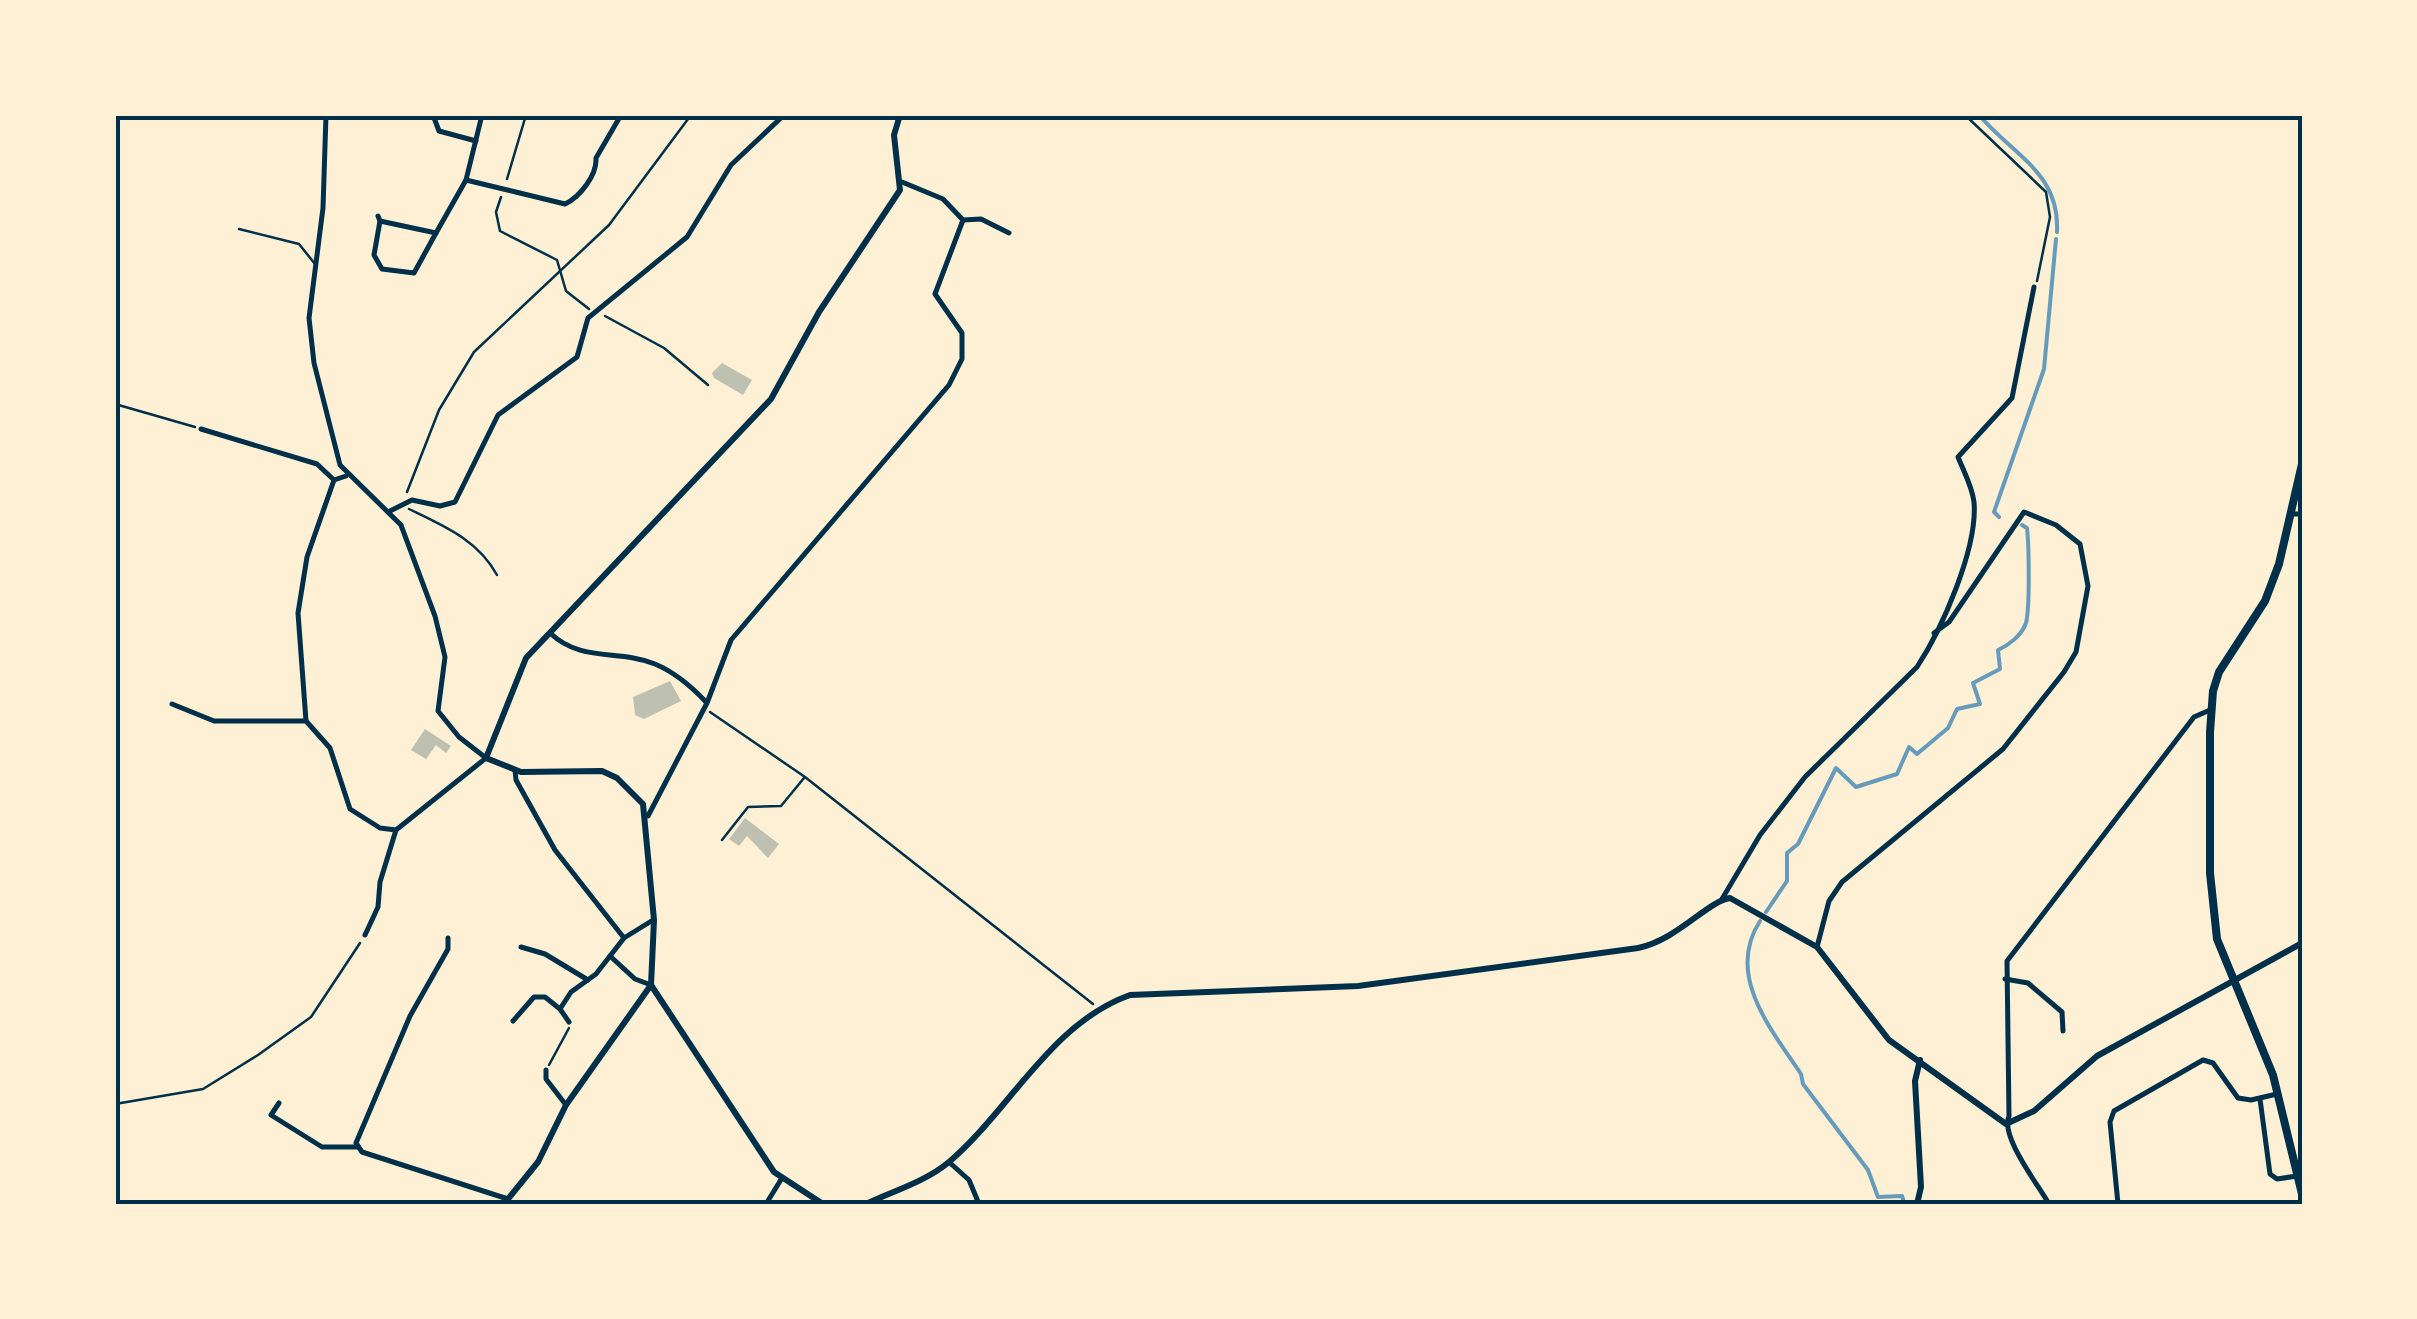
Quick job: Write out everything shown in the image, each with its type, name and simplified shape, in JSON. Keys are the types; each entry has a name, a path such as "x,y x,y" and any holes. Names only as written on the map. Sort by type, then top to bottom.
{"main road":[{"path":"2302,464 2297,514 2266,601 2220,672 2210,710 2212,902 2220,951 2279,1093 2302,1194"}],"street":[{"path":"279,1103 271,1116 322,1147 357,1147 506,1202 538,1162 566,1106 651,985 654,920 648,816 640,800 610,774 584,769 515,770 486,758 459,737 438,711 445,656 439,628 404,533 390,511 346,476 333,447 310,343 326,115"},
{"path":"432,115 439,131 476,141"},
{"path":"436,234 380,218 374,256 382,269 414,272 436,234 466,180 482,115"},
{"path":"466,180 566,204 576,199 622,115"},
{"path":"390,511 417,499 445,506 455,502 498,414 578,357 584,324 687,237 731,164 784,115"},
{"path":"365,935 378,907 380,882 396,830 486,758 522,663 771,399 819,312 902,182 894,135 900,115"},
{"path":"902,182 943,199 963,220 982,219 1009,233"},
{"path":"648,816 706,706 718,664 748,617 949,385 962,359 964,341 956,322 934,294 963,220"},
{"path":"866,1204 949,1162 1019,1082 1099,1008 1130,995 1358,986 1638,948 1671,938 1722,900 1784,802 1917,667 1974,529 1973,496 1958,457 2012,398 2034,287"},
{"path":"201,429 317,464 334,480"},
{"path":"334,480 346,476"},
{"path":"334,480 313,538 298,613 306,721 330,748 350,809 380,828 396,830"},
{"path":"1817,947 1828,902 1842,882 2004,749 2076,652 2088,586 2086,554 2070,534 2024,512 1949,622 1934,633"},
{"path":"550,633 568,648 585,654 658,665 706,706"},
{"path":"172,704 214,721 306,721"},
{"path":"2049,1204 2010,1141 2006,1124 2009,1116 2005,979 2009,958 2194,717 2210,710"},
{"path":"515,770 516,780 555,850 624,938"},
{"path":"1722,900 1745,906 1817,947 1889,1040 2006,1124"},
{"path":"560,1009 571,992 588,980 624,938 654,920"},
{"path":"357,1147 364,1118 410,1016 448,950 448,938"},
{"path":"2006,1124 2034,1111 2098,1056 2302,943"},
{"path":"521,948 545,954 588,980"},
{"path":"610,956 634,979 651,985 782,1178 822,1204"},
{"path":"2005,979 2034,987 2062,1012 2063,1031"},
{"path":"513,1021 534,996 544,997 569,1022"},
{"path":"1917,1204 1921,1187 1915,1080 1920,1060"},
{"path":"2118,1204 2110,1122 2121,1104 2204,1060 2216,1066 2234,1095 2245,1100 2279,1093"},
{"path":"546,1070 546,1079 566,1106"},
{"path":"2260,1099 2270,1174 2277,1179 2297,1176"},
{"path":"949,1162 969,1180 980,1204"},
{"path":"766,1204 782,1178"}],"lane":[{"path":"238,229 300,244 316,265"}],"path":[{"path":"498,575 479,549 442,523 410,509 406,502 425,443 463,367 486,339 610,226 691,115"},
{"path":"1965,115 2046,192 2050,217 2045,257 2034,287"},
{"path":"561,270 566,292 664,348 708,384"},
{"path":"115,404 201,429"},
{"path":"706,706 804,776 1099,1008"},
{"path":"722,840 748,807 781,806 804,776"},
{"path":"115,1104 203,1089 258,1055 318,1008 365,935"},
{"path":"546,1070 569,1022"}],"building":[{"path":"722,363 752,380 743,395 714,378 712,373"},
{"path":"670,681 681,701 644,719 635,715 633,697"},
{"path":"425,729 451,746 446,753 436,745 426,759 411,750"},
{"path":"745,818 779,844 768,858 747,836 739,846 729,839"}],"waterway":[{"path":"1979,115 2043,180 2056,212 2057,232"},
{"path":"1999,517 1994,512 2044,369 2056,239"},
{"path":"1766,912 1787,881 1787,853 1798,844 1836,768 1856,787 1897,774 1909,747 1917,754 1948,728 1957,709 1980,704 1973,683 2000,669 1998,650 2015,639 2026,623 2028,548 2027,528 2022,525"},
{"path":"1760,921 1750,941 1747,961 1756,1001 1801,1074 1803,1084 1868,1170 1878,1197 1902,1196 1904,1202"}]}
